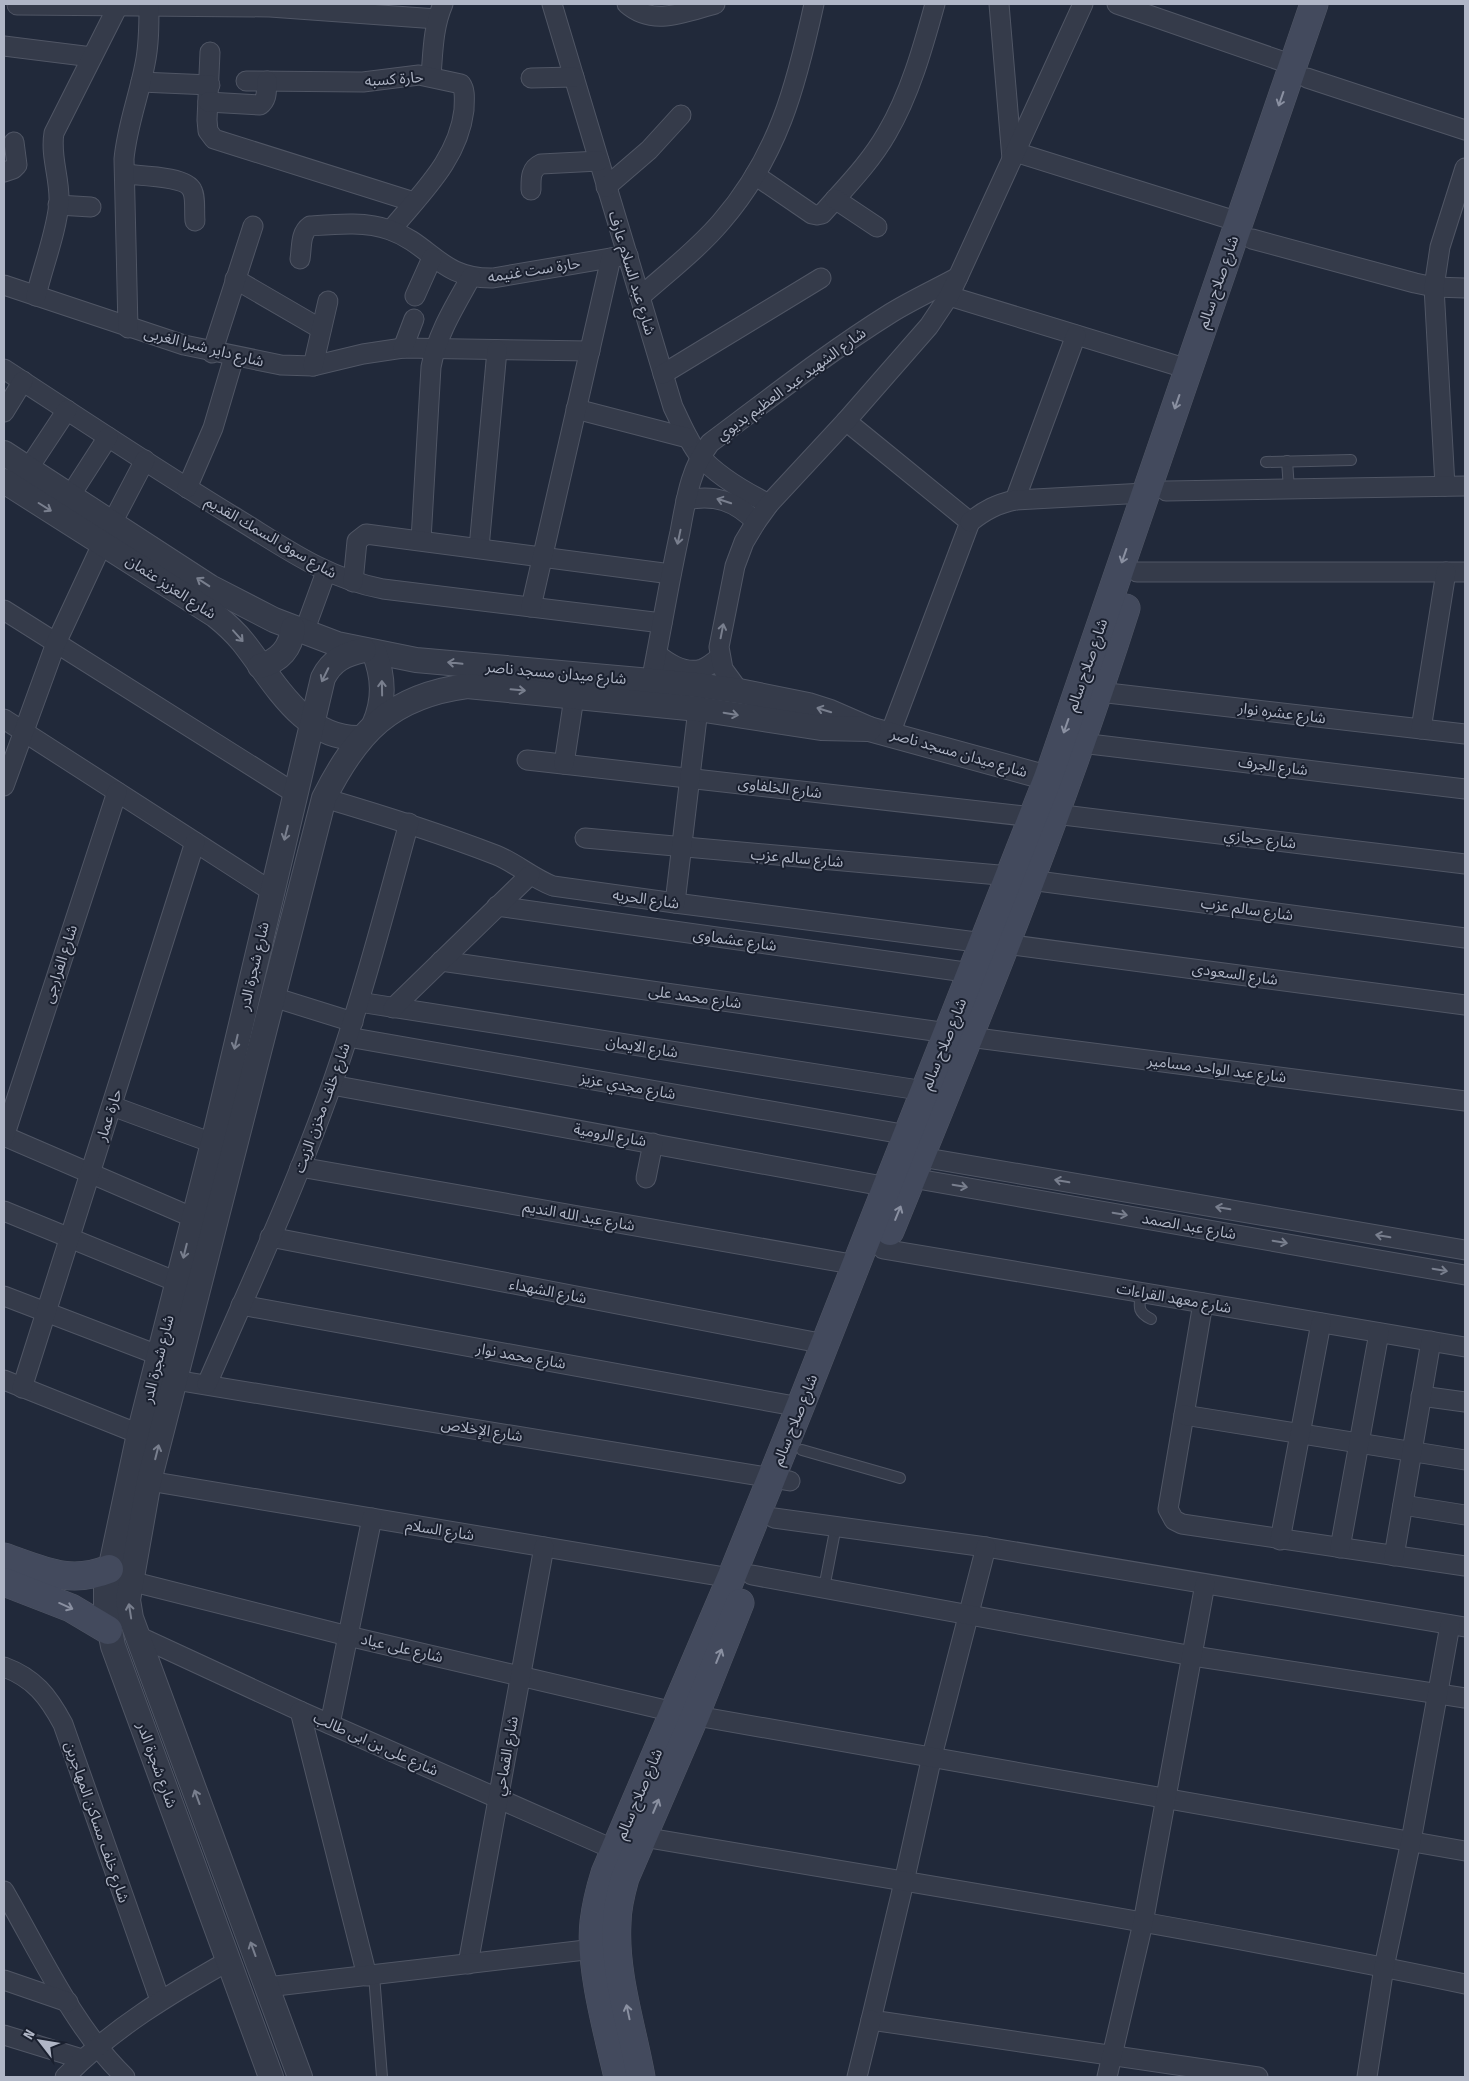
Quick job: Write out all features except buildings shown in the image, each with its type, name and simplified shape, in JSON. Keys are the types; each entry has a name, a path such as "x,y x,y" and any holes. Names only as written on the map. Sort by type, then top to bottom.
{"main road":[{"name":"شارع صلاح سالم","path":"1044,816 1048,778 1156,492 1300,71 1314,4"},
{"name":"شارع صلاح سالم","path":"1300,71 1334,4"},
{"name":"شارع صلاح سالم","path":"741,1577 774,1518 781,1479 800,1407 857,1265 907,1164 1044,816 1081,743 1137,572 1188,369 1246,230"},
{"name":"شارع صلاح سالم","path":"618,2077 622,2042 617,1922 619,1900 625,1878 642,1837 684,1714 781,1479 802,1450 883,1249 925,1091 958,1035 972,973 994,944"},
{"path":"4,1557 71,1608 108,1630"},
{"path":"4,1582 34,1580 56,1575 75,1577 120,1575"},
{"name":"شارع صلاح سالم","path":"641,2077 622,2042 594,1949 594,1924 598,1898 605,1873 684,1714"}],"street":[{"path":"16,4 440,11 431,76"},
{"name":"شارع عبد السلام عارف","path":"552,4 606,187 619,257 640,297 673,407 688,438 700,456 733,483 769,504"},
{"path":"627,4 644,14 667,17 715,4"},
{"path":"640,297 700,244 720,222 755,176 786,114 797,81 814,4"},
{"path":"755,176 817,216 822,214 875,152 898,114 928,32 935,4"},
{"path":"999,4 1013,156"},
{"path":"739,691 723,669 720,658 721,635 735,566 744,542 769,504 846,421 929,326 949,296 1083,4"},
{"path":"36,296 58,205 58,178 52,154 54,133 118,5"},
{"path":"1127,5 1300,71 1465,130"},
{"path":"128,328 124,159 148,46 149,6"},
{"path":"4,46 92,57"},
{"path":"210,52 208,131 214,139 414,202"},
{"name":"حارة كسبه","path":"246,81 369,82 400,77 431,76 461,84 464,93 463,114 459,133 449,157 391,230"},
{"path":"531,78 574,77"},
{"path":"141,82 260,105 266,97 266,81"},
{"path":"606,187 649,150 681,115"},
{"path":"4,172 13,169 17,165 14,142"},
{"path":"1013,156 1415,283 1465,288"},
{"path":"531,190 533,170 536,166 541,164 599,161"},
{"path":"1445,486 1434,286 1440,246 1465,168"},
{"path":"125,174 178,180 189,185 193,190 194,221"},
{"path":"835,199 877,228"},
{"path":"58,205 91,207"},
{"name":"حارة ست غنيمه","path":"300,259 303,235 310,226 370,225 391,230 408,238 432,258 451,270 471,277 493,278 619,257"},
{"path":"212,352 253,226"},
{"path":"531,607 590,351 619,257"},
{"path":"415,296 432,258"},
{"path":"421,540 430,376 434,348 471,277"},
{"name":"شارع الشهيد عبد العظيم بديوي","path":"651,682 686,500 691,477 700,456 710,443 815,364 892,312 958,277"},
{"path":"663,374 821,278"},
{"path":"235,279 321,329"},
{"name":"شارع داير شبرا الغربى","path":"4,285 128,328 212,352 281,365 313,366 369,352 403,348 590,351"},
{"path":"949,296 1188,369"},
{"path":"313,366 328,300"},
{"path":"403,348 414,320"},
{"path":"1015,500 1076,334"},
{"path":"479,548 497,350"},
{"path":"187,488 213,428 234,357"},
{"name":"شارع سوق السمك القديم","path":"4,369 187,488 326,572 353,582 383,589 662,623"},
{"path":"4,412 23,381"},
{"path":"576,409 688,438"},
{"path":"28,469 67,410"},
{"path":"846,421 970,522"},
{"path":"70,496 108,437"},
{"name":"شارع العزيز عثمان","path":"4,453 70,496 107,533 215,615 244,642 260,666 288,701 312,723"},
{"path":"4,786 56,643 107,533 144,460"},
{"name":"شارع العزيز عثمان","path":"4,480 245,606"},
{"path":"880,732 970,522 997,504 1015,500 1156,492 1465,486"},
{"path":"686,500 702,497 717,498 732,503 745,511 756,522"},
{"path":"353,582 357,541 366,534 671,574"},
{"path":"260,666 269,664 284,653 298,630 326,572"},
{"path":"1137,572 1465,572"},
{"path":"1422,729 1446,572"},
{"name":"شارع ميدان مسجد ناصر","path":"245,606 298,630 337,644 369,651 821,728 880,732"},
{"path":"4,610 296,794"},
{"path":"312,723 334,736 367,731 379,713 383,688 379,663 369,651"},
{"name":"شارع شجرة الدر","path":"272,2077 113,1646 108,1630 106,1596 120,1575 149,1481 175,1380 271,891 323,678 327,670 339,658 369,651"},
{"path":"657,654 670,664 686,670 703,669 720,658"},
{"name":"شارع ميدان مسجد ناصر","path":"367,731 395,709 417,697 441,689 467,686 651,682 739,691 830,712 880,732 1048,778"},
{"path":"564,764 576,685"},
{"name":"شارع عشره نوار","path":"1099,692 1465,734"},
{"path":"675,904 698,708"},
{"path":"4,719 271,891"},
{"name":"شارع شجرة الدر","path":"300,2077 131,1618 128,1600 120,1575 139,1434 194,1218 222,1147 273,997 324,798 337,770 367,731"},
{"name":"شارع الجرف","path":"1081,743 1465,789"},
{"name":"شارع الخلفاوى","path":"527,760 1044,816"},
{"name":"شارع الفرارجى","path":"4,1137 116,792"},
{"name":"شارع الحريه","path":"324,798 409,823 498,856 553,886 675,904 994,944"},
{"name":"شارع حجازي","path":"1044,816 1465,864"},
{"name":"شارع خلف مخزن الزيت","path":"207,1384 300,1167 332,1085 359,1002 409,823"},
{"name":"شارع سالم عزب","path":"585,838 1020,878 1465,938"},
{"name":"حارة عمار","path":"22,1388 195,842"},
{"path":"393,1008 530,875"},
{"name":"شارع عشماوى","path":"498,906 972,973"},
{"name":"شارع السعودى","path":"994,944 1465,1005"},
{"name":"شارع محمد على","path":"441,961 958,1035"},
{"name":"شارع مجدي عزيز","path":"273,997 350,1030 907,1164"},
{"name":"شارع الايمان","path":"359,1002 925,1091"},
{"name":"شارع عبد الواحد مسامير","path":"958,1035 1465,1101"},
{"name":"شارع الرومية","path":"332,1085 653,1143 907,1164"},
{"path":"112,1106 222,1147"},
{"path":"4,1137 194,1218"},
{"path":"646,1178 653,1143"},
{"name":"شارع عبد الصمد","path":"907,1164 1465,1250"},
{"name":"شارع عبد الصمد","path":"907,1164 1465,1275"},
{"name":"شارع عبد الله النديم","path":"300,1167 857,1265"},
{"path":"4,1211 177,1282"},
{"name":"شارع الشهداء","path":"270,1237 826,1344"},
{"name":"شارع معهد القراءات","path":"883,1249 1465,1347"},
{"path":"4,1296 158,1355"},
{"path":"1203,1303 1168,1509 1174,1520 1182,1524 1280,1540 1465,1566"},
{"name":"شارع محمد نوار","path":"241,1305 800,1407"},
{"path":"1280,1540 1321,1323"},
{"path":"1340,1548 1379,1332"},
{"path":"1394,1556 1431,1341"},
{"path":"4,1380 139,1434"},
{"name":"شارع الإخلاص","path":"175,1380 781,1479"},
{"path":"1422,1396 1465,1402"},
{"path":"1184,1415 1465,1460"},
{"name":"شارع السلام","path":"149,1481 544,1547 824,1588 1193,1656 1465,1698"},
{"path":"1403,1505 1465,1515"},
{"path":"330,1724 372,1518"},
{"path":"774,1518 986,1547 1458,1626 1438,1694 1411,1841 1384,1967 1367,2077"},
{"name":"شارع القماحي","path":"468,1964 544,1547"},
{"path":"857,2077 932,1756 986,1547"},
{"name":"شارع على عياد","path":"120,1575 348,1636 684,1714 1465,1851"},
{"path":"1107,2077 1143,1923 1205,1584"},
{"name":"شارع على بن ابى طالب","path":"138,1636 300,1711 615,1850"},
{"name":"شارع خلف مساكن المهاجرين","path":"4,1667 16,1671 36,1685 52,1703 63,1724 160,2000"},
{"path":"300,1711 371,1976"},
{"path":"642,1837 1143,1923 1384,1967 1465,1984"},
{"path":"4,1891 96,2047 125,2077"},
{"path":"267,1987 594,1949"},
{"path":"65,2077 96,2047 160,2000 230,1960"},
{"path":"4,1980 68,2002"},
{"path":"251,2019 277,2011"},
{"path":"871,2020 1258,2077"},
{"path":"4,2035 82,2059"}],"lane":[{"path":"1266,462 1351,460"},
{"path":"1287,461 1289,489"},
{"path":"1140,1292 1139,1307 1143,1315 1151,1320"},
{"path":"802,1450 900,1478"},
{"path":"824,1588 836,1526"},
{"path":"371,1976 382,2077"}]}
